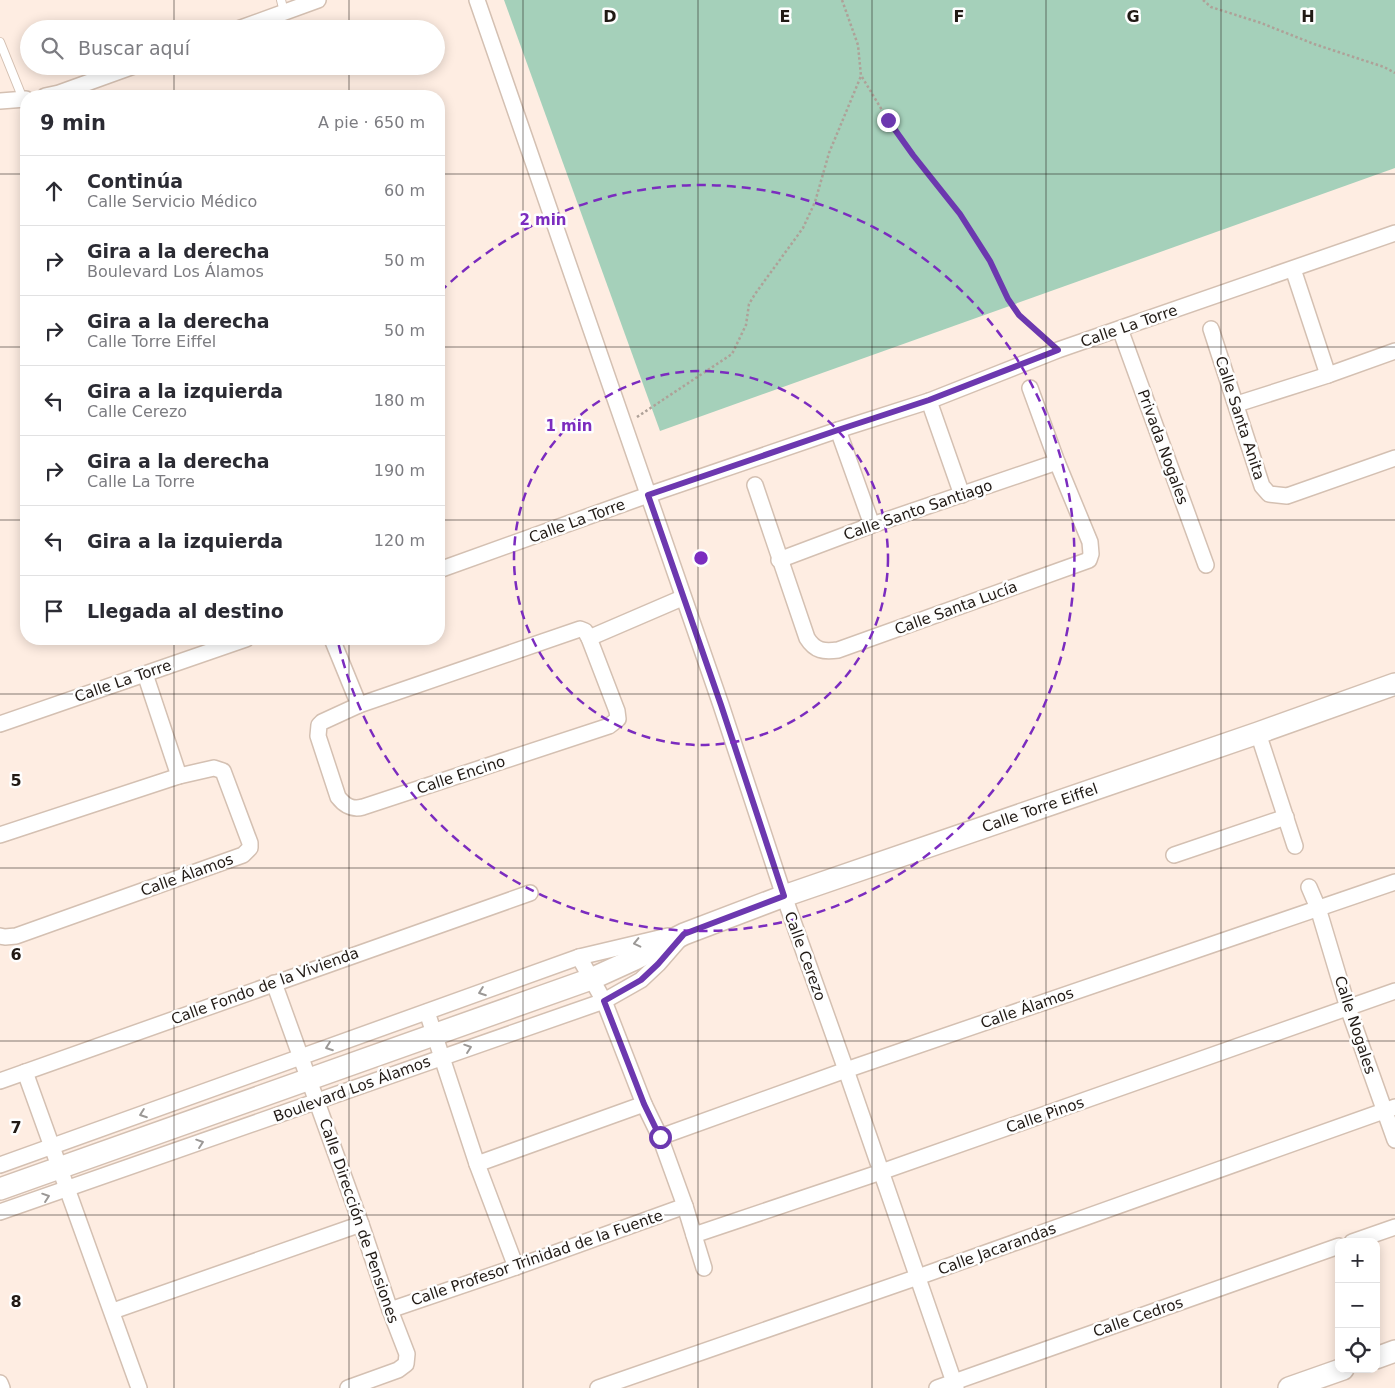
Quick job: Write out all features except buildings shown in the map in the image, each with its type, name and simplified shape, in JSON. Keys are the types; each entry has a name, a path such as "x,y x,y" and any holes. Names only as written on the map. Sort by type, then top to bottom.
{"street":[{"path":"255,20 282,6 318,0"},
{"name":"Calle Cerezo","path":"477,0 682,598 721,705 784,896 955,1385"},
{"path":"67,90 109,75"},
{"path":"0,101 20,99"},
{"name":"Calle La Torre","path":"445,568 648,495 929,400 1058,350 1395,233"},
{"path":"1293,269 1328,375"},
{"name":"Privada Nogales","path":"1120,328 1206,565"},
{"name":"Calle Santa Anita","path":"1211,329 1237,404 1262,486 1269,494 1278,496 1296,494 1395,458"},
{"path":"1237,404 1395,351"},
{"name":"Calle Santa Lucía","path":"754,485 807,638 812,645 822,651 838,650 958,608 1086,562 1092,551 1030,388"},
{"path":"929,400 962,495"},
{"path":"838,430 872,524"},
{"name":"Calle Santo Santiago","path":"780,560 872,524 1057,462"},
{"path":"589,638 682,598"},
{"name":"Calle Encino","path":"578,630 585,631 589,638 619,715 618,719 609,726 358,808 346,806 338,797 318,731 322,722 359,705 578,630"},
{"name":"Calle La Torre","path":"0,724 229,645"},
{"path":"334,645 359,705"},
{"path":"145,674 179,776"},
{"name":"Calle Torre Eiffel","path":"684,934 784,896 1395,684"},
{"path":"1258,733 1296,846"},
{"name":"Calle Álamos","path":"0,835 179,776 214,768 224,771 250,843 247,853 16,936 0,936"},
{"path":"1174,855 1286,817"},
{"name":"Calle Álamos","path":"660,1137 846,1070 1395,882"},
{"path":"1308,887 1318,908"},
{"name":"Calle Fondo de la Vivienda","path":"0,1081 530,893"},
{"name":"Calle Nogales","path":"1318,908 1348,1008 1390,1109 1395,1140"},
{"path":"0,1165 579,957 635,943 684,934"},
{"name":"Boulevard Los Álamos","path":"0,1189 591,979 684,934"},
{"name":"Boulevard Los Álamos","path":"0,1212 604,1001 641,980 684,934"},
{"path":"579,957 604,1001 644,1104 660,1137 685,1206 704,1268"},
{"name":"Calle Dirección de Pensiones","path":"274,983 407,1354 406,1364 398,1370 348,1388"},
{"name":"Calle Pinos","path":"694,1235 881,1172 1395,991"},
{"path":"427,1012 477,1164 516,1267"},
{"path":"25,1072 69,1189 139,1388"},
{"path":"477,1164 644,1104"},
{"name":"Calle Jacarandas","path":"598,1388 918,1277 1390,1109"},
{"name":"Calle Profesor Trinidad de la Fuente","path":"390,1310 685,1206"},
{"path":"113,1311 361,1224"},
{"path":"1363,1238 1395,1227"},
{"name":"Calle Cedros","path":"937,1388 955,1385 1335,1247"},
{"path":"1380,1357 1395,1351"},
{"path":"1289,1388 1335,1372"},
{"path":"0,1383 2,1388"}],"lane":[{"path":"0,42 21,90"}],"path":[{"path":"842,0 858,45 862,76 888,120 978,240 1008,299 1019,315 1058,350"},
{"path":"1204,0 1211,7 1384,67 1395,73"},
{"path":"624,427 732,354 746,325 750,304 755,294 789,248 807,219 823,178 829,153 862,76"}],"green space":[{"path":"504,0 1395,0 1395,168 660,431"}],"route":[{"path":"660,1137 644,1104 604,1001 641,980 684,934 784,896 721,705 682,598 648,495 929,400 1058,350 1019,315 1008,299 978,240 888,120"}]}
